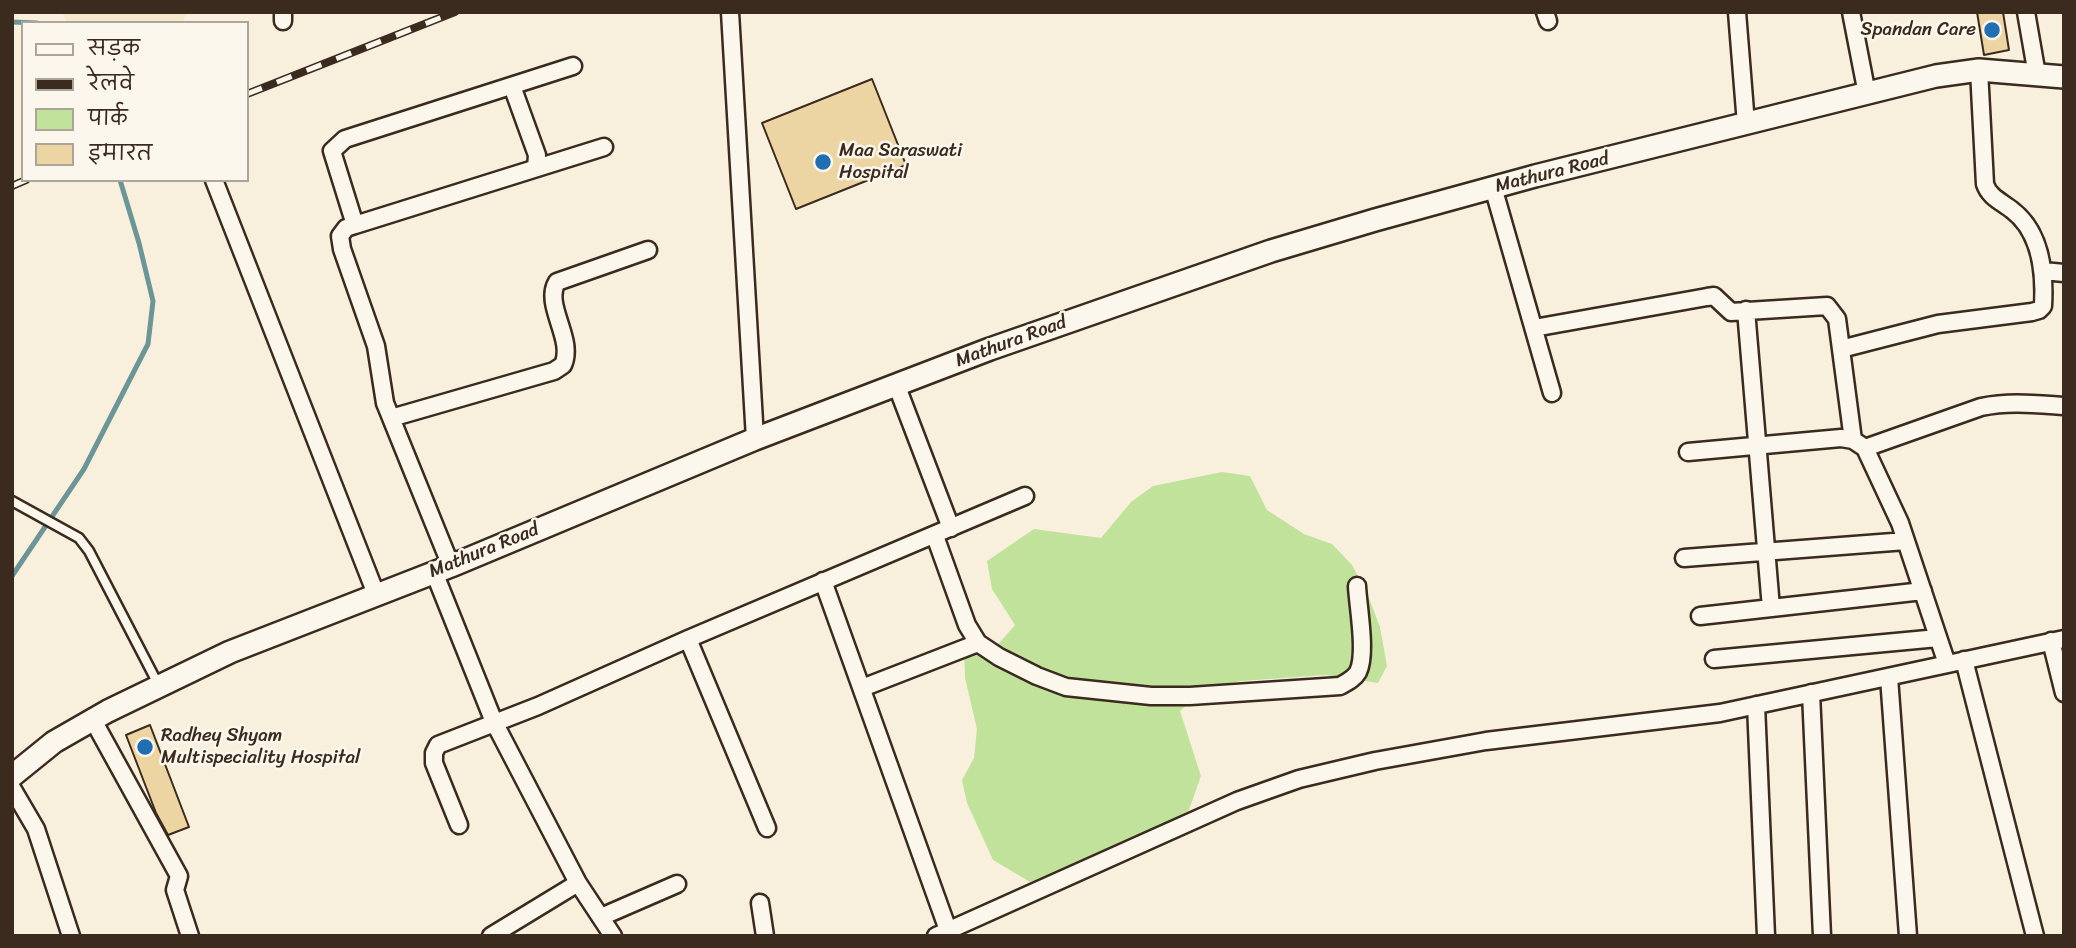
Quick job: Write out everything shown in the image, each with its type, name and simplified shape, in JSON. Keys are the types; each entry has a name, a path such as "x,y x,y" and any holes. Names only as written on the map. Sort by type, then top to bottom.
{"main road":[{"name":"Mathura Road","path":"12,776 54,743 93,720 230,652 443,569 755,439 896,384 1143,294 1258,256 1493,187 1936,76 1979,70 2064,77"}],"street":[{"path":"730,12 755,439"},
{"path":"1737,12 1746,124"},
{"path":"1851,12 1867,94"},
{"path":"2026,12 2037,75"},
{"path":"355,225 334,163 332,152 337,144 345,139 573,66"},
{"path":"1841,349 1938,324 2039,310 2043,306 2043,271 2033,235 2021,217 1989,194 1985,184 1979,70"},
{"path":"512,86 537,155 536,168"},
{"path":"604,147 346,228 340,236 342,249 376,346 385,402 494,722 578,883 613,936"},
{"path":"215,182 376,594"},
{"path":"1493,187 1552,393"},
{"path":"391,418 554,371 566,358 553,296 557,282 648,250"},
{"path":"2043,271 2064,273"},
{"path":"1534,328 1714,296 1731,312 1827,306 1837,319 1859,444 1906,541 1947,664"},
{"path":"1746,310 1771,608"},
{"path":"896,384 951,527"},
{"path":"1688,452 1841,438 1859,444 1998,403 2064,406"},
{"path":"459,825 434,763 433,753 438,745 538,706 688,639 1025,496"},
{"path":"936,536 967,625 978,643 1037,676 1066,687 1095,691 1190,696 1340,686 1352,680 1359,670 1362,653 1357,586"},
{"path":"1684,558 1906,541"},
{"path":"823,581 862,688 942,933 1237,801 1299,779 1375,761 1486,741 1681,718 1756,705 2057,640 2064,693"},
{"path":"1700,616 1923,591"},
{"path":"1714,659 1938,638"},
{"path":"688,639 767,828"},
{"path":"862,688 978,643"},
{"path":"1964,660 2035,936"},
{"path":"1889,677 1908,936"},
{"path":"1811,693 1822,936"},
{"path":"1756,705 1766,936"},
{"path":"93,720 179,876 175,890 190,936"},
{"path":"12,789 36,829 71,936"},
{"path":"491,936 578,883"},
{"path":"601,917 677,884"},
{"path":"760,903 765,936"}],"lane":[{"path":"12,501 79,538 89,551 159,685"}],"shaded area":[{"path":"62,12 187,12 183,21 66,21"}],"green space":[{"path":"1222,472 1250,476 1267,510 1304,534 1332,544 1352,565 1367,593 1380,627 1387,666 1378,683 1326,675 1241,681 1207,687 1180,711 1201,776 1189,810 1122,853 1030,882 993,860 967,803 962,780 974,758 977,729 965,678 964,651 994,649 1015,625 992,589 987,561 1034,529 1101,538 1131,502 1153,486"}],"building":[{"path":"1977,12 2003,12 2009,50 1984,55"},
{"path":"872,79 906,165 796,209 762,123"},
{"path":"150,725 189,827 168,835 156,813 126,735"}],"waterway":[{"path":"12,22 21,22"},
{"path":"12,576 84,469 148,344 153,301 121,182"}],"railway":[{"path":"248,94 455,12"},
{"path":"12,186 21,182"}],"place":[{"name":"Spandan Care","path":"1992,30"},
{"name":"Maa Saraswati Hospital","path":"823,162"},
{"name":"Radhey Shyam Multispeciality Hospital","path":"145,747"}]}
